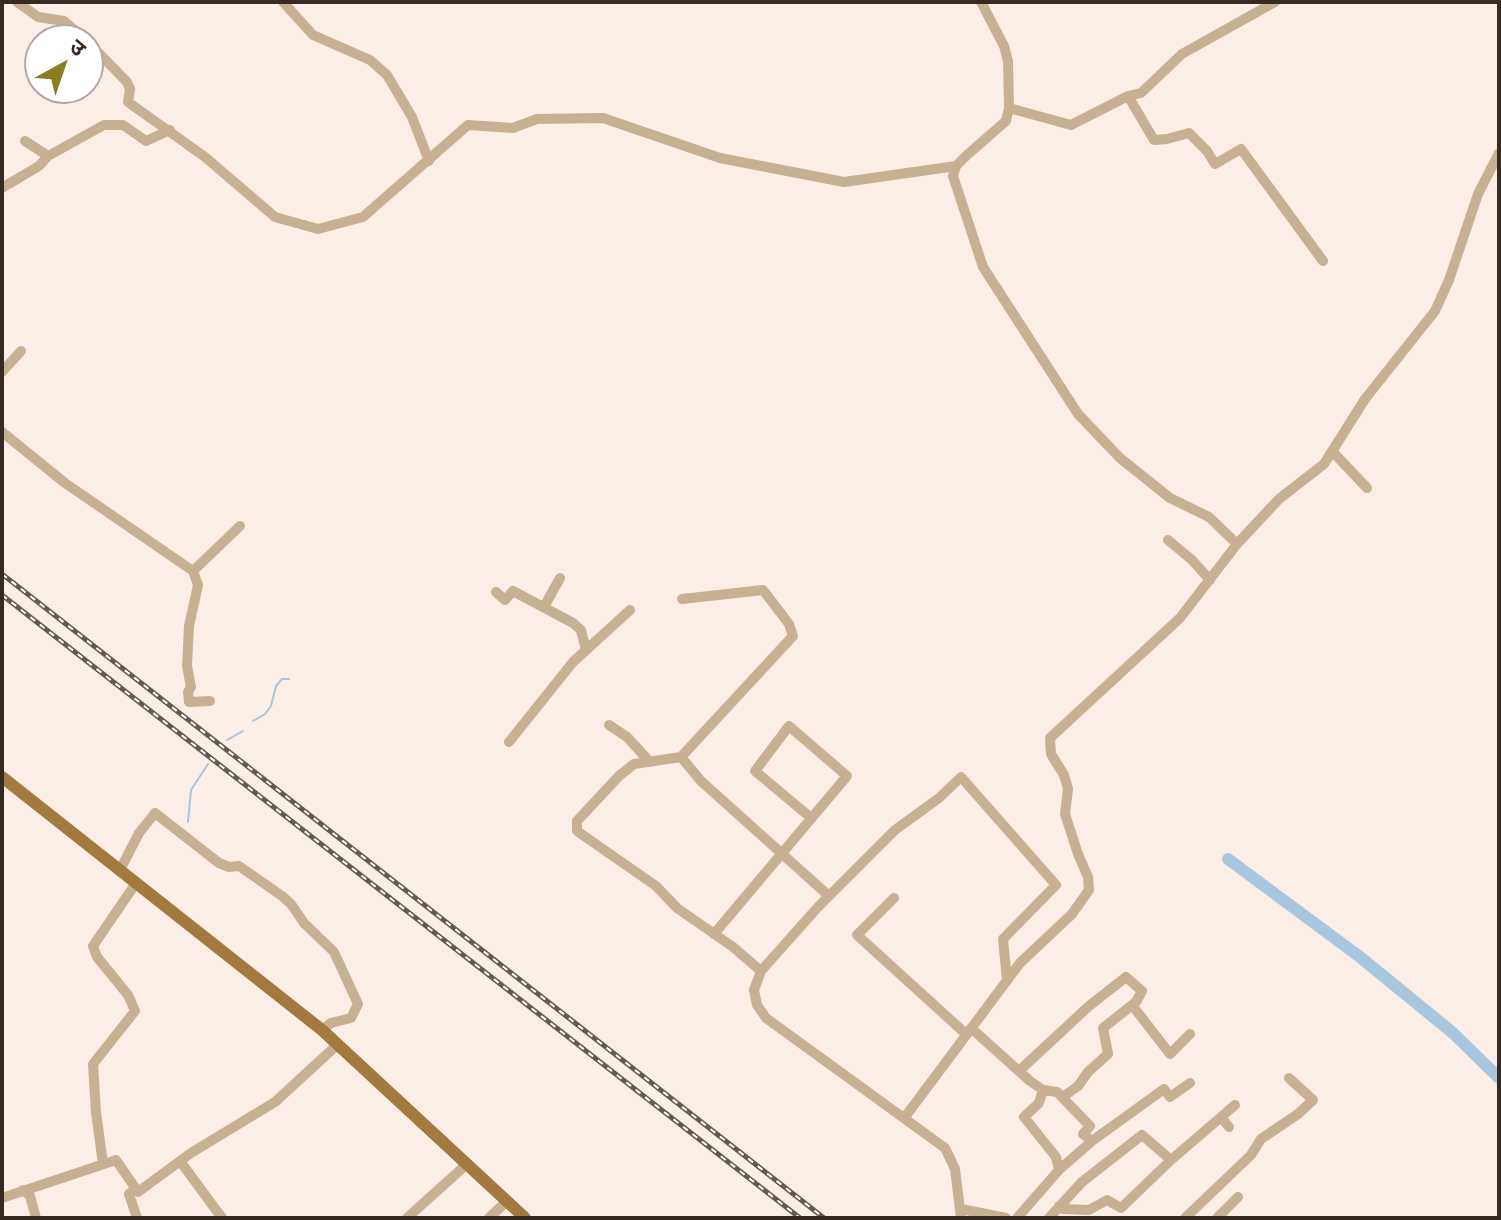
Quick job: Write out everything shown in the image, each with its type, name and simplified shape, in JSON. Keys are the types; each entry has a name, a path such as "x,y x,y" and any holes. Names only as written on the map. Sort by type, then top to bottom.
{"main road":[{"path":"2,777 322,1030 525,1218"}],"street":[{"path":"17,2 38,17 67,24"},
{"path":"283,2 313,35 370,60 387,75 412,117 429,161"},
{"path":"981,2 1004,46 1008,61 1009,108 1006,121 956,166 953,176 983,267 1078,414 1120,458 1170,498 1209,517 1237,544"},
{"path":"1009,108 1071,125 1128,96 1141,93 1182,54 1275,2"},
{"path":"104,58 127,82 130,89 128,102 170,130 275,217 318,229 363,217 468,125 513,128 537,119 603,118 720,158 844,182 956,166"},
{"path":"1128,96 1154,140 1189,133 1215,164 1241,149 1323,261"},
{"path":"2,188 39,166 48,156 110,123 123,125 146,141 170,130"},
{"path":"25,141 48,156"},
{"path":"905,1117 1020,963 1072,914 1089,890 1088,877 1065,814 1068,789 1064,775 1051,754 1050,738 1180,618 1237,544 1279,499 1324,464 1365,399 1435,311 1449,280 1478,194 1499,153"},
{"path":"2,372 21,351"},
{"path":"2,432 65,483 193,571 198,585 189,626 187,666 191,687"},
{"path":"1332,451 1367,488"},
{"path":"193,571 240,526"},
{"path":"1168,540 1210,580"},
{"path":"544,607 560,578"},
{"path":"682,599 763,590 789,624 793,636 681,757 634,764 577,821 577,831 656,886 677,908 761,971"},
{"path":"496,592 505,600 513,591 581,630 586,650"},
{"path":"509,742 573,662 630,610"},
{"path":"609,725 627,737 650,762"},
{"path":"714,934 847,776 789,726 755,771 810,817"},
{"path":"681,757 701,781 829,896"},
{"path":"1006,1218 961,1213 955,1169 945,1148 766,1018 757,1005 754,990 761,971 829,896 895,830 939,798 961,777 1056,885 1003,939 1007,980"},
{"path":"120,870 139,833 155,813 219,863 229,867 239,866 282,896 334,952 358,1004 351,1018 331,1023 322,1030"},
{"path":"103,1164 93,1064 135,1011 128,995 97,957 93,946 136,883"},
{"path":"894,898 857,935 1043,1090 1057,1092 1090,1126 1083,1134 1092,1141"},
{"path":"1019,1071 1089,1006 1126,977 1142,991 1132,1005 1103,1028 1108,1054 1078,1086 1064,1096"},
{"path":"1132,1005 1170,1054 1190,1034"},
{"path":"2,1198 116,1160 138,1192 180,1161 275,1102 337,1045"},
{"path":"1185,1218 1251,1155 1261,1139 1313,1100 1289,1078"},
{"path":"1017,1218 1059,1170 1092,1141 1164,1089 1170,1097 1190,1083"},
{"path":"1043,1090 1039,1103 1024,1117 1056,1157 1059,1170"},
{"path":"1059,1206 1063,1209 1089,1210 1107,1200 1121,1208 1235,1105"},
{"path":"1221,1117 1229,1127"},
{"path":"1049,1218 1082,1182 1142,1135 1171,1160"},
{"path":"180,1161 222,1218"},
{"path":"407,1218 467,1164"},
{"path":"135,1189 129,1194 137,1218"},
{"path":"23,1190 30,1196 36,1218"},
{"path":"1217,1218 1238,1197"},
{"path":"489,1218 507,1201"}],"waterway":[{"path":"253,721 271,706 276,686 282,679 289,679"},
{"path":"227,740 243,731"},
{"path":"188,822 191,790 208,764"},
{"path":"1228,859 1360,957 1453,1033 1499,1078"}],"railway":[{"path":"2,574 824,1218"},
{"path":"2,595 800,1218"}]}
